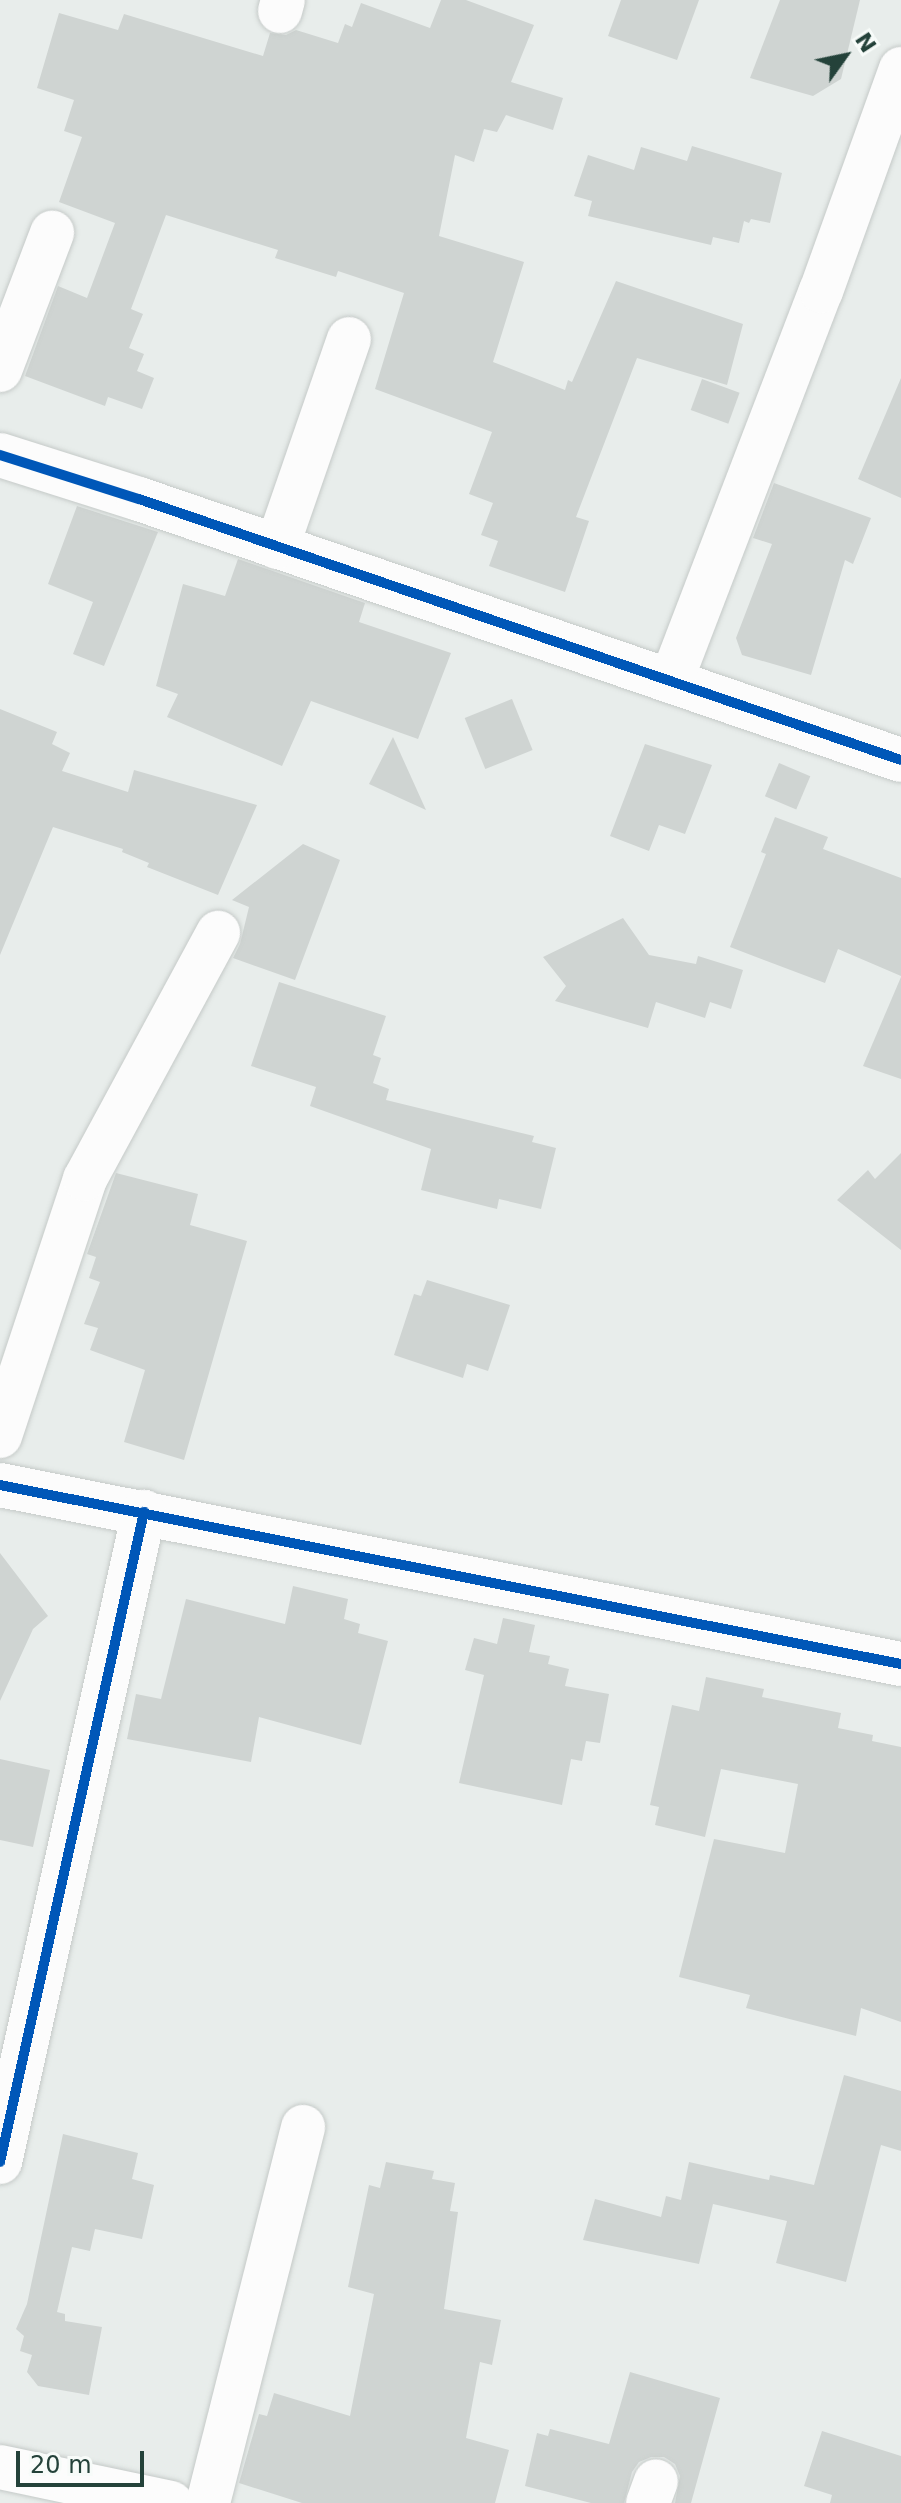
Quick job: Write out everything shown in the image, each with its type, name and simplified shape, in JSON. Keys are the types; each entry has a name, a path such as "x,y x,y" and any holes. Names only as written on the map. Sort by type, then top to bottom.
{"street":[{"path":"671,681 821,291 901,69"},
{"path":"0,370 52,233"},
{"path":"277,547 349,339"},
{"path":"0,455 901,760"},
{"path":"0,1436 85,1179 218,933"},
{"path":"0,1485 901,1664"},
{"path":"0,2162 17,2015 144,1512"},
{"path":"208,2503 303,2127"},
{"path":"0,2467 171,2503"}],"building":[{"path":"441,0 466,0 534,25 511,82 563,98 553,130 506,115 497,132 484,129 474,162 455,155 439,236 524,262 493,362 565,390 568,380 572,382 616,281 743,324 727,385 637,358 576,517 589,521 565,592 489,566 498,541 481,535 493,503 469,494 492,432 375,389 404,293 338,271 336,277 275,258 278,250 166,215 131,309 143,314 129,348 144,354 137,371 154,378 142,409 108,397 105,406 25,376 58,286 87,298 115,223 59,202 82,137 64,131 74,100 37,88 59,13 118,30 124,14 263,56 270,33 286,35 296,30 338,43 345,24 352,27 361,3 430,28"},
{"path":"621,0 699,0 677,60 608,36"},
{"path":"780,0 860,0 841,79 813,96 750,78"},
{"path":"692,146 782,173 770,223 751,219 749,223 744,221 739,243 713,237 711,245 588,216 592,201 574,196 588,155 634,170 641,147 687,161"},
{"path":"901,378 901,498 858,479"},
{"path":"702,379 740,393 728,424 691,410"},
{"path":"774,483 871,518 853,564 845,560 811,675 742,655 736,638 772,544 753,538"},
{"path":"77,506 158,532 104,666 73,654 93,602 48,584"},
{"path":"238,559 365,603 359,622 451,653 418,739 311,701 282,766 167,717 178,694 156,686 183,584 225,596"},
{"path":"512,699 533,750 485,769 465,718"},
{"path":"0,709 57,732 52,744 70,753 62,771 128,792 134,770 257,805 218,895 147,867 149,863 122,852 123,849 53,827 0,955"},
{"path":"393,737 426,810 369,784"},
{"path":"645,744 712,765 685,834 659,825 649,851 610,836"},
{"path":"779,763 810,776 796,809 765,796"},
{"path":"775,817 828,837 823,849 901,878 901,976 838,949 825,983 730,947 766,854 761,852"},
{"path":"303,844 340,860 295,980 233,958 240,944 249,907 232,900"},
{"path":"623,918 649,955 696,964 698,956 743,970 731,1009 710,1002 705,1018 656,1002 648,1028 555,1001 566,986 543,957"},
{"path":"901,977 901,1079 863,1066"},
{"path":"279,982 386,1016 373,1055 381,1058 373,1083 389,1089 386,1100 534,1136 532,1142 556,1148 541,1209 499,1199 497,1209 421,1190 431,1149 310,1106 316,1087 251,1066"},
{"path":"901,1153 901,1250 837,1200 868,1170 875,1179"},
{"path":"116,1173 198,1194 190,1225 247,1241 184,1460 124,1442 145,1370 90,1350 98,1328 84,1324 100,1282 89,1278 96,1257 87,1254"},
{"path":"427,1280 510,1305 488,1371 467,1364 463,1378 394,1355 414,1294 421,1296"},
{"path":"0,1553 48,1616 33,1629 0,1701"},
{"path":"293,1586 348,1599 344,1619 360,1624 358,1633 388,1641 361,1745 259,1717 251,1762 127,1739 136,1694 161,1699 186,1599 285,1624"},
{"path":"503,1618 535,1625 529,1652 550,1656 548,1664 569,1669 565,1686 609,1694 600,1743 586,1741 582,1761 571,1759 562,1805 459,1783 484,1675 465,1670 474,1638 497,1644"},
{"path":"706,1677 764,1689 762,1697 841,1713 838,1728 873,1735 872,1741 901,1747 901,2022 861,2008 856,2036 746,2008 750,1995 679,1977 714,1839 785,1853 798,1784 721,1769 705,1837 655,1825 659,1807 650,1805 672,1705 699,1711"},
{"path":"0,1759 50,1770 33,1847 0,1840"},
{"path":"844,2075 901,2091 901,2151 881,2145 846,2282 776,2263 787,2221 713,2204 699,2264 583,2240 595,2199 661,2217 666,2196 681,2200 689,2162 769,2180 770,2175 814,2185"},
{"path":"63,2134 138,2153 132,2179 154,2185 142,2239 95,2229 90,2251 72,2247 57,2312 65,2314 65,2321 102,2327 89,2395 38,2386 27,2372 32,2355 20,2351 24,2336 16,2329 27,2304"},
{"path":"386,2162 434,2171 432,2179 455,2183 450,2211 458,2212 444,2309 501,2320 492,2365 480,2362 466,2438 509,2450 495,2503 302,2503 239,2483 259,2414 267,2416 274,2393 350,2416 374,2294 348,2287 369,2185 380,2188"},
{"path":"630,2372 720,2398 691,2503 675,2503 680,2476 675,2464 664,2457 651,2457 639,2462 632,2472 624,2503 591,2503 525,2486 537,2433 548,2436 550,2429 609,2444"},
{"path":"822,2431 901,2456 901,2503 830,2503 832,2495 804,2486"}],"cycle path":[{"path":"0,455 139,499 901,760"},
{"path":"0,1485 901,1664"},
{"path":"0,2162 144,1512"}]}
